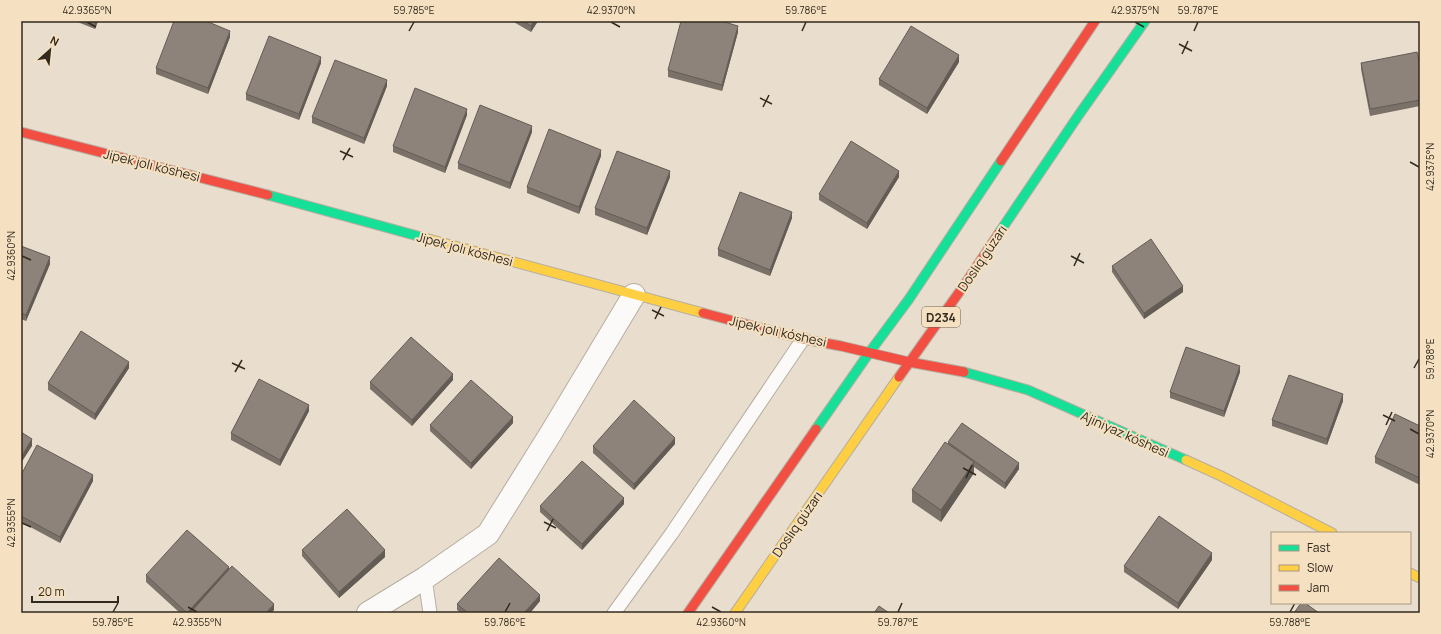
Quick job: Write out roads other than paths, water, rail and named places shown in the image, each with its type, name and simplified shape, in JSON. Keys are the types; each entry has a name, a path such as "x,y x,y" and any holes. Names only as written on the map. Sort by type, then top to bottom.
{"main road":[{"name":"D234","path":"688,613 869,353 913,293 1096,21"},
{"name":"Doslıq gúzarı","path":"736,613 1144,21"},
{"name":"Jipek jolı kóshesi","path":"21,132 310,206 634,295 803,339 909,362"},
{"name":"Ajiniyaz kóshesi","path":"909,362 960,371 1028,390 1221,476 1330,532"},
{"path":"1411,574 1420,578"}],"street":[{"path":"368,613 425,578 488,534 634,295"}],"lane":[{"path":"614,613 672,533 803,339"},
{"path":"425,578 430,613"}]}
